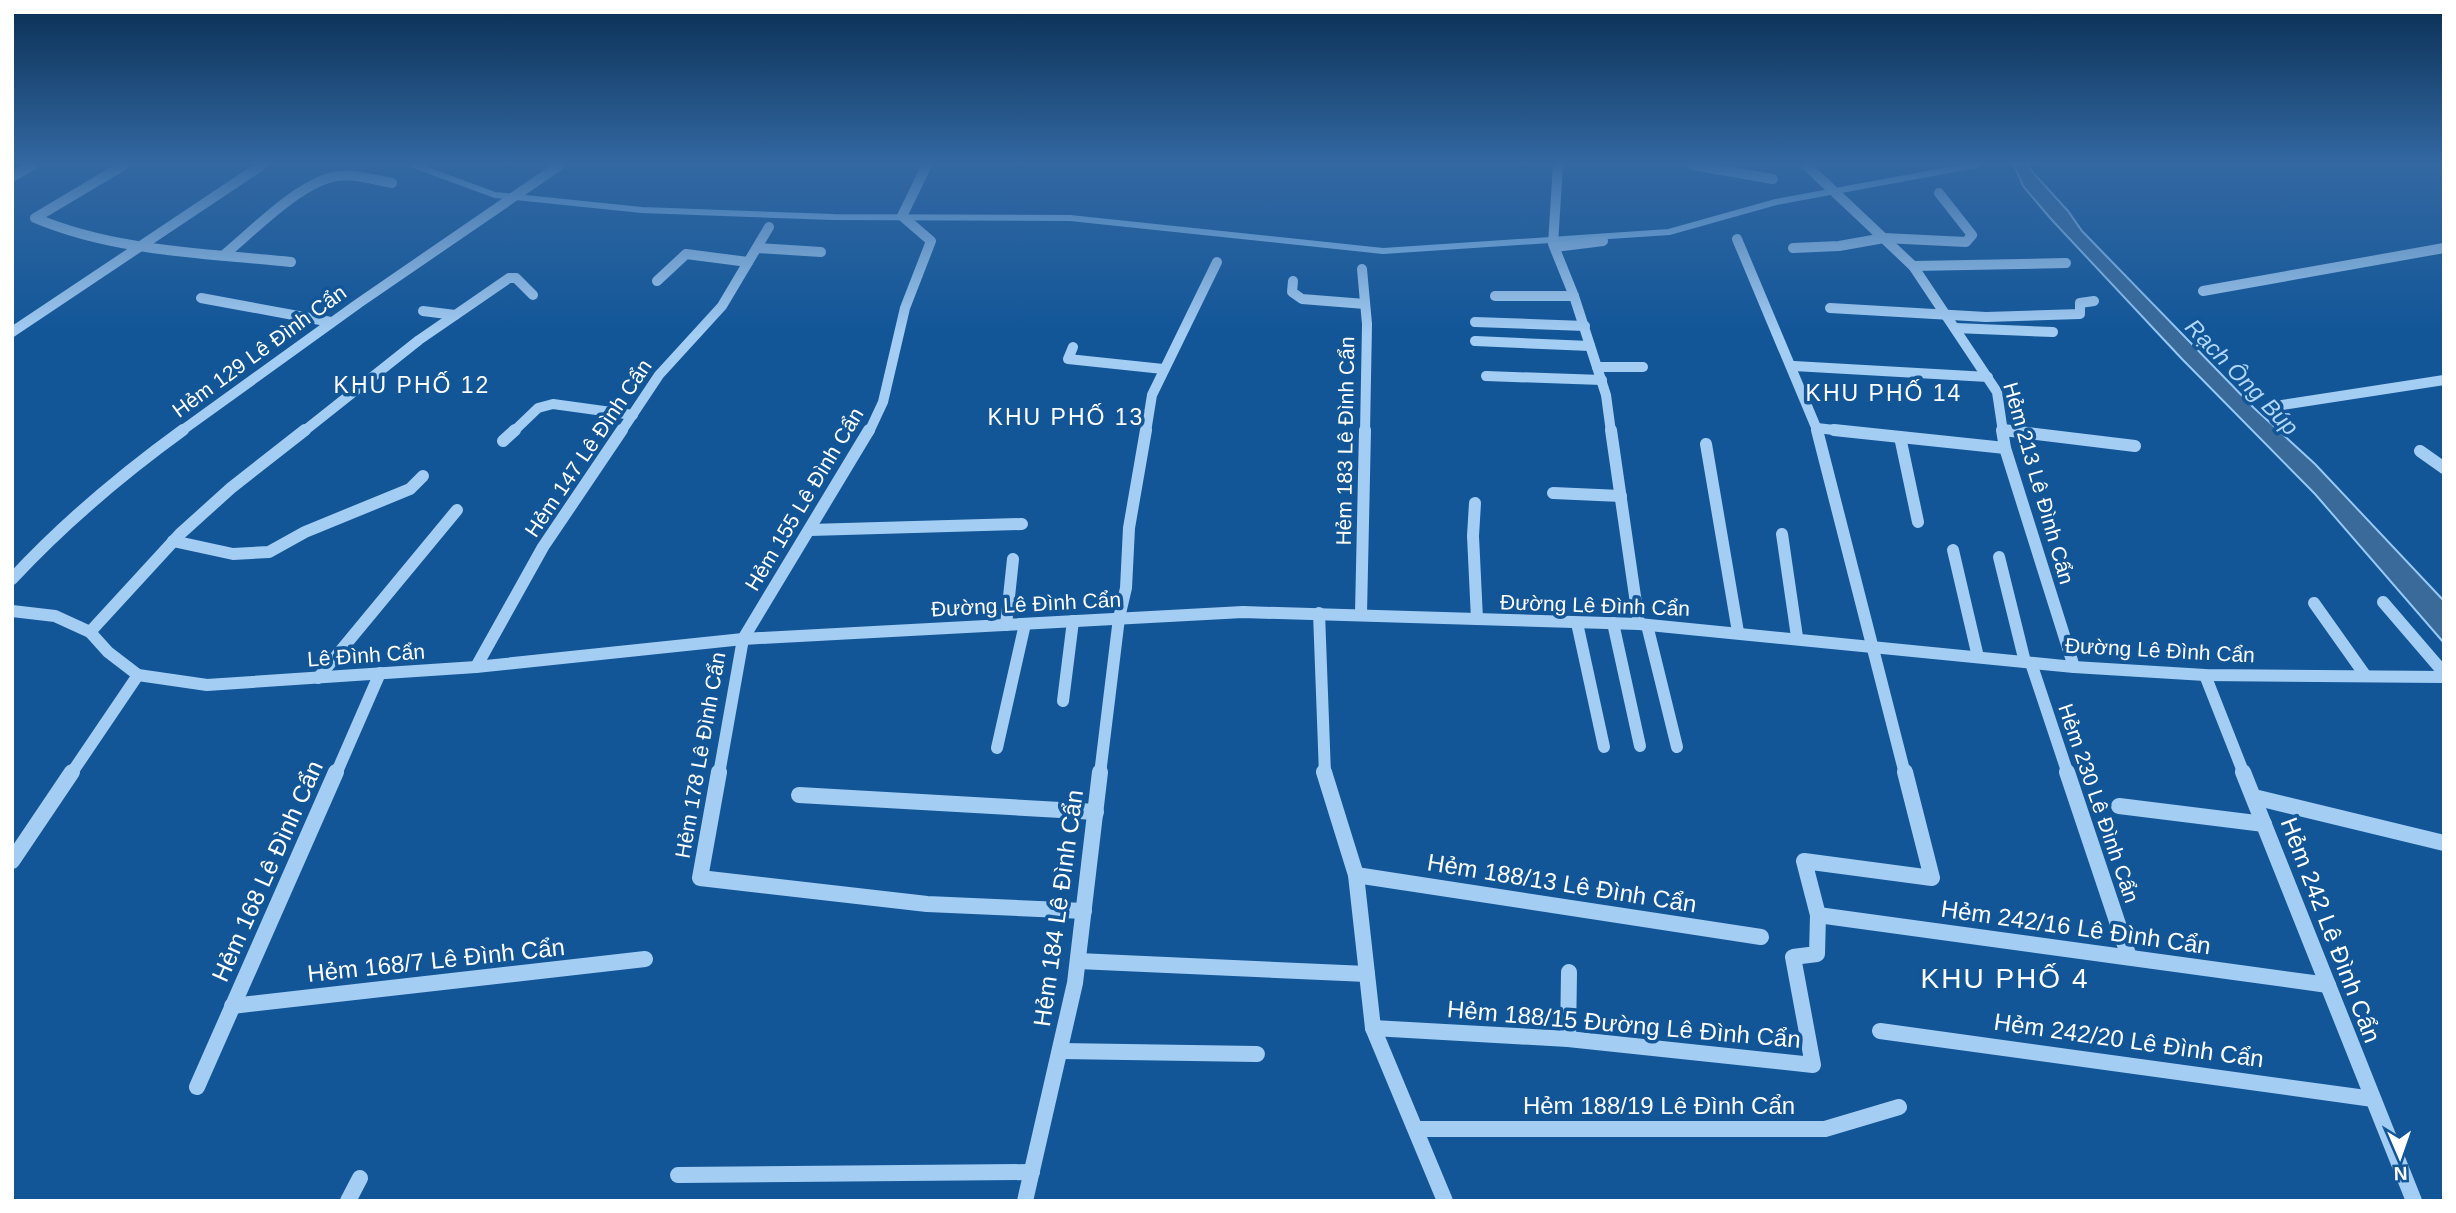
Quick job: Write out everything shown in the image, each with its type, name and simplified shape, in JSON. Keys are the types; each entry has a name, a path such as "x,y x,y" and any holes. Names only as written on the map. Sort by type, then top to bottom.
{"street":[{"path":"42,222 52,227 138,246 291,262"},
{"path":"12,332 175,222"},
{"path":"225,254 265,222"},
{"name":"Hẻm 129 Lê Đình Cẩn","path":"12,579 59,529 141,460 331,322 477,222"},
{"name":"Hẻm 155 Lê Đình Cẩn","path":"743,639 860,449 883,402 905,308 928,253 930,241 910,222"},
{"path":"1554,222 1554,246 1585,326 1602,380 1643,624 1677,747"},
{"name":"Hẻm 213 Lê Đình Cẩn","path":"1866,222 1913,266 1997,392 2005,448 2074,667"},
{"path":"1793,248 1839,246 1884,238 1966,242 1972,235 1961,222"},
{"name":"Hẻm 147 Lê Đình Cẩn","path":"477,667 542,547 659,375 722,306 769,227"},
{"path":"1737,239 1794,366 1818,428 1932,878 1804,861 1818,915"},
{"path":"1554,246 1603,241"},
{"path":"757,248 821,252"},
{"path":"2203,291 2444,248"},
{"path":"657,281 686,254 748,262"},
{"name":"Hẻm 184 Lê Đình Cẩn","path":"1025,1201 1078,961 1119,618 1126,588 1129,528 1152,395 1217,262"},
{"path":"1913,266 2066,262"},
{"name":"Hẻm 183 Lê Đình Cẩn","path":"1361,614 1367,324 1362,269"},
{"path":"90,632 173,541 231,488 419,340 509,278 516,278 533,295"},
{"path":"1293,281 1292,292 1302,299 1365,304"},
{"path":"1495,296 1574,296"},
{"path":"201,298 331,322"},
{"path":"1830,308 1947,316 2080,314 2080,303 2094,301"},
{"path":"423,310 456,315"},
{"path":"12,322 24,324"},
{"path":"1475,322 1585,326"},
{"path":"1955,328 2053,331"},
{"path":"1475,341 1590,346"},
{"path":"1073,347 1068,359 1163,369"},
{"path":"1794,366 1988,377"},
{"path":"1597,367 1643,368"},
{"path":"1486,376 1602,380"},
{"path":"2269,407 2444,380"},
{"path":"503,441 538,408 553,404 633,415"},
{"path":"1818,428 2005,448"},
{"path":"2003,430 2135,446"},
{"path":"1900,437 1918,522"},
{"path":"1706,444 1738,632"},
{"path":"2420,451 2444,468"},
{"path":"173,541 233,554 269,552 306,532 410,489 424,476"},
{"path":"1553,493 1621,496"},
{"path":"1475,503 1473,536 1477,619"},
{"path":"318,678 457,510"},
{"path":"810,530 1022,524"},
{"path":"1782,534 1797,637"},
{"path":"1953,550 1978,657"},
{"name":"Hẻm 230 Lê Đình Cẩn","path":"1999,557 2028,662 2129,957"},
{"path":"1006,625 1013,559"},
{"path":"2383,601 2442,678"},
{"path":"2314,603 2365,675"},
{"name":"Lê Đình Cẩn","path":"12,611 55,616 90,632 108,652 138,675 207,685 477,667 743,639"},
{"name":"Đường Lê Đình Cẩn","path":"743,639 1243,612 1319,613 1643,624 1797,637 2074,667 2205,674 2442,678"},
{"path":"1319,613 1324,771 1356,874 1373,1028 1445,1201"},
{"path":"1063,701 1073,621"},
{"path":"1577,623 1604,747"},
{"path":"1613,623 1640,747"},
{"path":"997,748 1025,624"},
{"name":"Hẻm 178 Lê Đình Cẩn","path":"699,878 743,639"},
{"name":"Hẻm 168 Lê Đình Cẩn","path":"197,1087 380,674"},
{"name":"Hẻm 242 Lê Đình Cẩn","path":"2205,674 2414,1201"},
{"path":"12,861 138,675"},
{"path":"799,795 1096,812"},
{"path":"2254,797 2444,843"},
{"path":"2119,806 2264,824"},
{"name":"Hẻm 188/13 Lê Đình Cẩn","path":"1356,874 1761,937"},
{"path":"699,878 927,904 1084,911"},
{"name":"Hẻm 242/16 Lê Đình Cẩn","path":"1818,915 2328,985"},
{"name":"Hẻm 188/15 Đường Lê Đình Cẩn","path":"1373,1028 1568,1039 1813,1065 1793,957 1817,954 1818,915"},
{"name":"Hẻm 168/7 Lê Đình Cẩn","path":"232,1006 645,960"},
{"path":"1078,961 1367,974"},
{"path":"1568,1039 1569,972"},
{"name":"Hẻm 242/20 Lê Đình Cẩn","path":"1880,1031 2372,1099"},
{"path":"1060,1051 1257,1054"},
{"name":"Hẻm 188/19 Lê Đình Cẩn","path":"1416,1129 1825,1129 1899,1107"},
{"path":"678,1175 1032,1172"},
{"path":"348,1201 360,1178"}],"water":[{"name":"Rạch Ông Búp","path":"2053,222 2075,222 2254,408 2315,464 2444,601 2444,643 2315,494 2182,359"}],"waterway":[{"path":"1104,222 1383,251 1669,232 1706,222"}],"district":[{"name":"KHU PHỐ 12","path":"412,385"},
{"name":"KHU PHỐ 14","path":"1884,393"},
{"name":"KHU PHỐ 13","path":"1066,417"},
{"name":"KHU PHỐ 4","path":"2005,978"}]}
